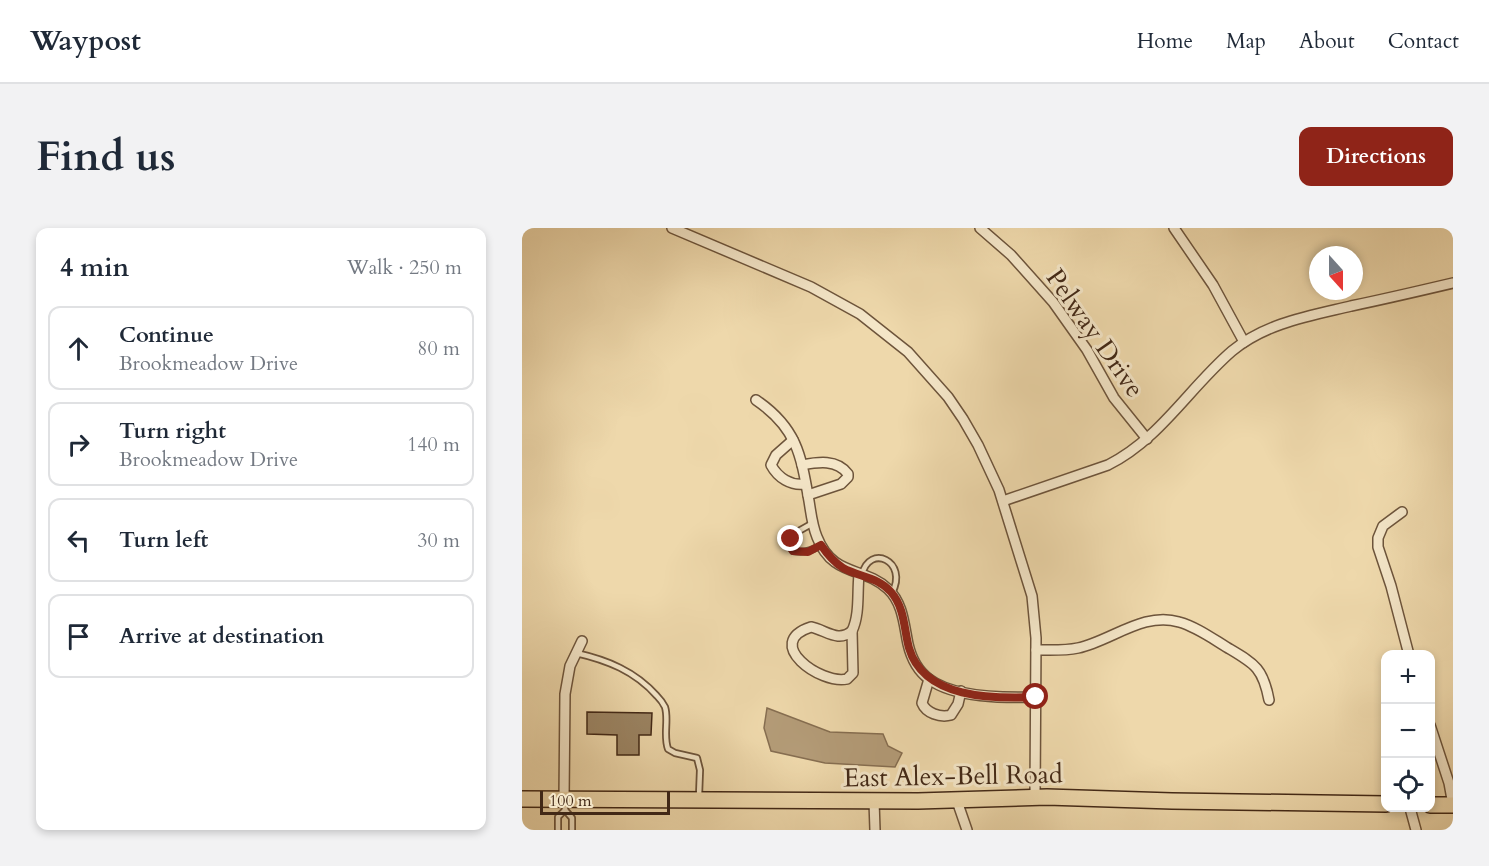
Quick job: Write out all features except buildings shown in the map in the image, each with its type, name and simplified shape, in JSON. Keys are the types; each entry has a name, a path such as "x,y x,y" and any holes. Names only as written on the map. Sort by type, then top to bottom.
{"main road":[{"name":"East Alex-Bell Road","path":"522,799 565,805 699,799 957,801 1035,798 1381,804"},
{"path":"1435,805 1453,805"}],"street":[{"path":"672,228 811,287 860,314 900,345 929,375 963,419 989,467 1003,501 1032,596 1036,650 1035,798"},
{"name":"Pelway Drive","path":"980,228 1011,255 1053,302 1087,350 1118,404 1147,439"},
{"path":"1174,228 1213,285 1244,342"},
{"path":"1003,501 1125,457 1147,439 1215,368 1244,342 1271,328 1296,319 1453,283"},
{"path":"756,400 780,419 793,440 802,465 813,522 821,545 836,563 878,582 892,593 899,604 912,656 923,675 961,691 996,697 1036,697"},
{"path":"793,440 776,455 771,465 787,482 805,484"},
{"path":"802,465 833,463 848,474 841,484 808,495"},
{"path":"1402,512 1383,526 1378,538 1378,547 1408,650"},
{"path":"852,631 847,635 837,637 819,628 805,629 794,640 796,657 801,663 836,680 848,679 853,672 852,631 857,610 860,575"},
{"path":"1036,650 1071,649 1147,622 1178,621 1253,663 1263,677 1269,700"},
{"path":"565,805 565,694 570,666 582,641"},
{"path":"929,679 921,703 927,711 941,716 951,715 958,704 961,691"},
{"path":"1435,738 1449,783 1453,805"},
{"path":"874,801 875,830"},
{"path":"957,801 967,830"},
{"path":"1411,812 1416,830"}],"lane":[{"path":"813,522 797,532 789,542 790,548 793,551 808,552 821,545"},
{"path":"860,575 870,561 883,558 896,572 897,580 892,593"},
{"path":"576,653 599,658 634,674 662,702 665,713 665,741 668,749 675,753 694,756 699,762 699,799"},
{"path":"558,830 558,817 565,805"},
{"path":"565,805 572,818 572,830"}],"shaded area":[{"path":"767,708 830,732 883,734 888,746 902,753 895,767 825,763 771,751 764,728"}],"route":[{"path":"791,539 789,545 793,551 808,552 821,545 836,563 886,587 899,604 912,656 923,675 929,679 968,693 996,697 1036,697"}]}
